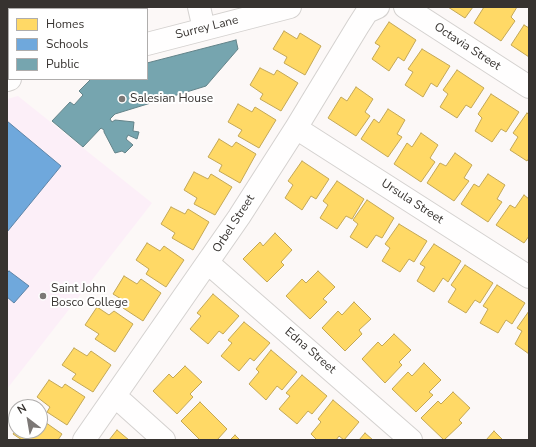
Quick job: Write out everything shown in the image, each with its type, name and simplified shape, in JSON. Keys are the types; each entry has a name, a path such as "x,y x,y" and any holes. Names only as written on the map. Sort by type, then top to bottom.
{"street":[{"path":"199,7 204,29"},
{"name":"Surrey Lane","path":"148,44 290,7"},
{"name":"Orbel Street","path":"84,440 239,217 296,128 358,26 368,12 378,7"},
{"name":"Octavia Street","path":"405,7 529,87"},
{"name":"Ursula Street","path":"296,128 529,277"},
{"name":"Edna Street","path":"208,262 411,440"},
{"path":"115,396 164,440"}],"shaded area":[{"name":"Saint John Bosco College","path":"18,96 152,203 7,389 7,99"}],"building: Homes":[{"path":"81,7 119,7 118,8"},
{"path":"448,7 473,7 465,18"},
{"path":"484,7 517,7 511,17 515,21 501,41 474,23"},
{"path":"389,22 416,40 404,61 398,57 389,71 372,59 380,46 375,43"},
{"path":"524,25 529,28 529,57 511,45"},
{"path":"284,31 297,39 300,33 321,46 305,75 284,63 287,57 273,49"},
{"path":"422,49 450,66 437,87 431,83 423,97 405,85 413,72 408,69"},
{"path":"260,68 274,75 277,70 298,83 281,111 260,99 263,94 250,85"},
{"path":"457,70 484,88 471,108 466,105 457,118 440,107 448,94 443,90"},
{"path":"356,87 373,99 365,112 370,116 356,136 328,118 341,97 347,101"},
{"path":"491,94 519,112 506,132 501,129 492,142 475,131 482,118 478,114"},
{"path":"238,104 252,112 255,107 276,120 259,148 238,136 242,130 228,122"},
{"path":"388,109 405,120 397,134 402,137 388,157 361,139 374,119 379,123"},
{"path":"527,113 529,115 529,158 527,161 510,150 518,137 513,133"},
{"path":"421,133 438,145 430,158 435,162 421,182 394,164 407,143 412,147"},
{"path":"219,139 232,147 236,142 256,154 240,183 219,171 222,165 208,157"},
{"path":"455,153 472,165 464,178 469,181 454,201 427,183 440,163 446,166"},
{"path":"302,161 329,179 316,199 311,196 302,210 285,198 293,185 288,181"},
{"path":"194,172 208,179 211,174 232,187 215,215 194,204 197,198 184,190"},
{"path":"488,174 505,185 497,199 502,202 488,222 461,204 474,184 479,187"},
{"path":"337,181 364,199 352,219 346,216 337,229 320,218 328,205 323,201"},
{"path":"524,195 529,199 529,236 524,243 496,225 510,205 515,208"},
{"path":"367,200 394,218 382,238 376,235 367,248 350,237 358,224 353,220"},
{"path":"171,207 185,214 188,209 209,222 193,250 172,238 175,233 161,224"},
{"path":"399,224 427,241 414,262 409,259 400,272 382,261 390,248 385,244"},
{"path":"275,233 292,250 281,262 284,265 267,282 243,259 260,242 263,246"},
{"path":"147,243 160,251 164,246 184,260 166,287 146,274 149,269 136,260"},
{"path":"434,244 461,261 448,282 443,278 434,292 417,281 425,267 420,264"},
{"path":"465,265 493,283 480,303 475,300 466,313 448,302 456,289 451,285"},
{"path":"318,271 335,287 323,299 327,302 310,319 286,296 302,279 306,283"},
{"path":"124,276 137,284 141,279 161,293 143,321 123,308 126,302 113,294"},
{"path":"497,285 525,303 512,324 506,320 498,333 480,323 488,309 483,306"},
{"path":"213,294 239,316 223,334 219,331 208,344 190,329 201,316 197,313"},
{"path":"354,302 371,319 359,330 362,334 345,351 322,328 338,311 342,315"},
{"path":"97,307 109,315 114,311 133,324 115,352 95,339 99,334 85,325"},
{"path":"529,311 529,354 515,344 522,331 517,328"},
{"path":"244,322 270,343 254,361 250,358 239,371 221,356 232,343 228,340"},
{"path":"394,334 411,350 399,362 402,365 385,383 362,359 378,342 382,346"},
{"path":"74,348 87,356 91,351 111,365 93,392 72,379 76,374 62,365"},
{"path":"271,350 297,372 282,390 277,386 266,400 249,384 259,372 256,369"},
{"path":"424,363 441,380 429,392 433,395 416,412 392,389 408,372 412,376"},
{"path":"185,366 202,382 190,394 193,397 177,414 153,391 169,374 173,378"},
{"path":"302,375 327,396 312,414 308,411 297,424 279,409 290,396 286,393"},
{"path":"49,380 62,388 65,384 85,397 67,425 48,413 50,407 48,405 48,399 40,399 37,397"},
{"path":"453,392 470,408 459,420 462,423 444,440 421,418 438,401 441,404"},
{"path":"333,400 359,422 344,440 339,436 336,440 317,440 311,434 321,422 318,419"},
{"path":"200,402 227,429 217,440 200,440 181,421"},
{"path":"48,424 62,434 58,440 20,439 48,439"},
{"path":"117,430 129,440 109,440"},
{"path":"494,431 503,440 486,440"},
{"path":"365,433 373,440 359,440"},
{"path":"235,435 240,440 230,440"}],"building: Schools":[{"path":"7,121 61,166 7,232"},
{"path":"9,271 29,286 14,303 7,297 7,273"}],"building: Public":[{"name":"Salesian House","path":"236,40 238,49 206,86 115,114 110,119 112,122 115,120 134,122 133,131 139,132 137,139 128,135 126,139 133,145 125,153 122,151 115,153 104,130 101,128 83,147 52,121 70,102 74,105 83,95 79,91 90,80 148,80 148,63"}],"place":[{"name":"Salesian House","path":"122,99"},
{"name":"Saint John Bosco College","path":"43,296"}]}
